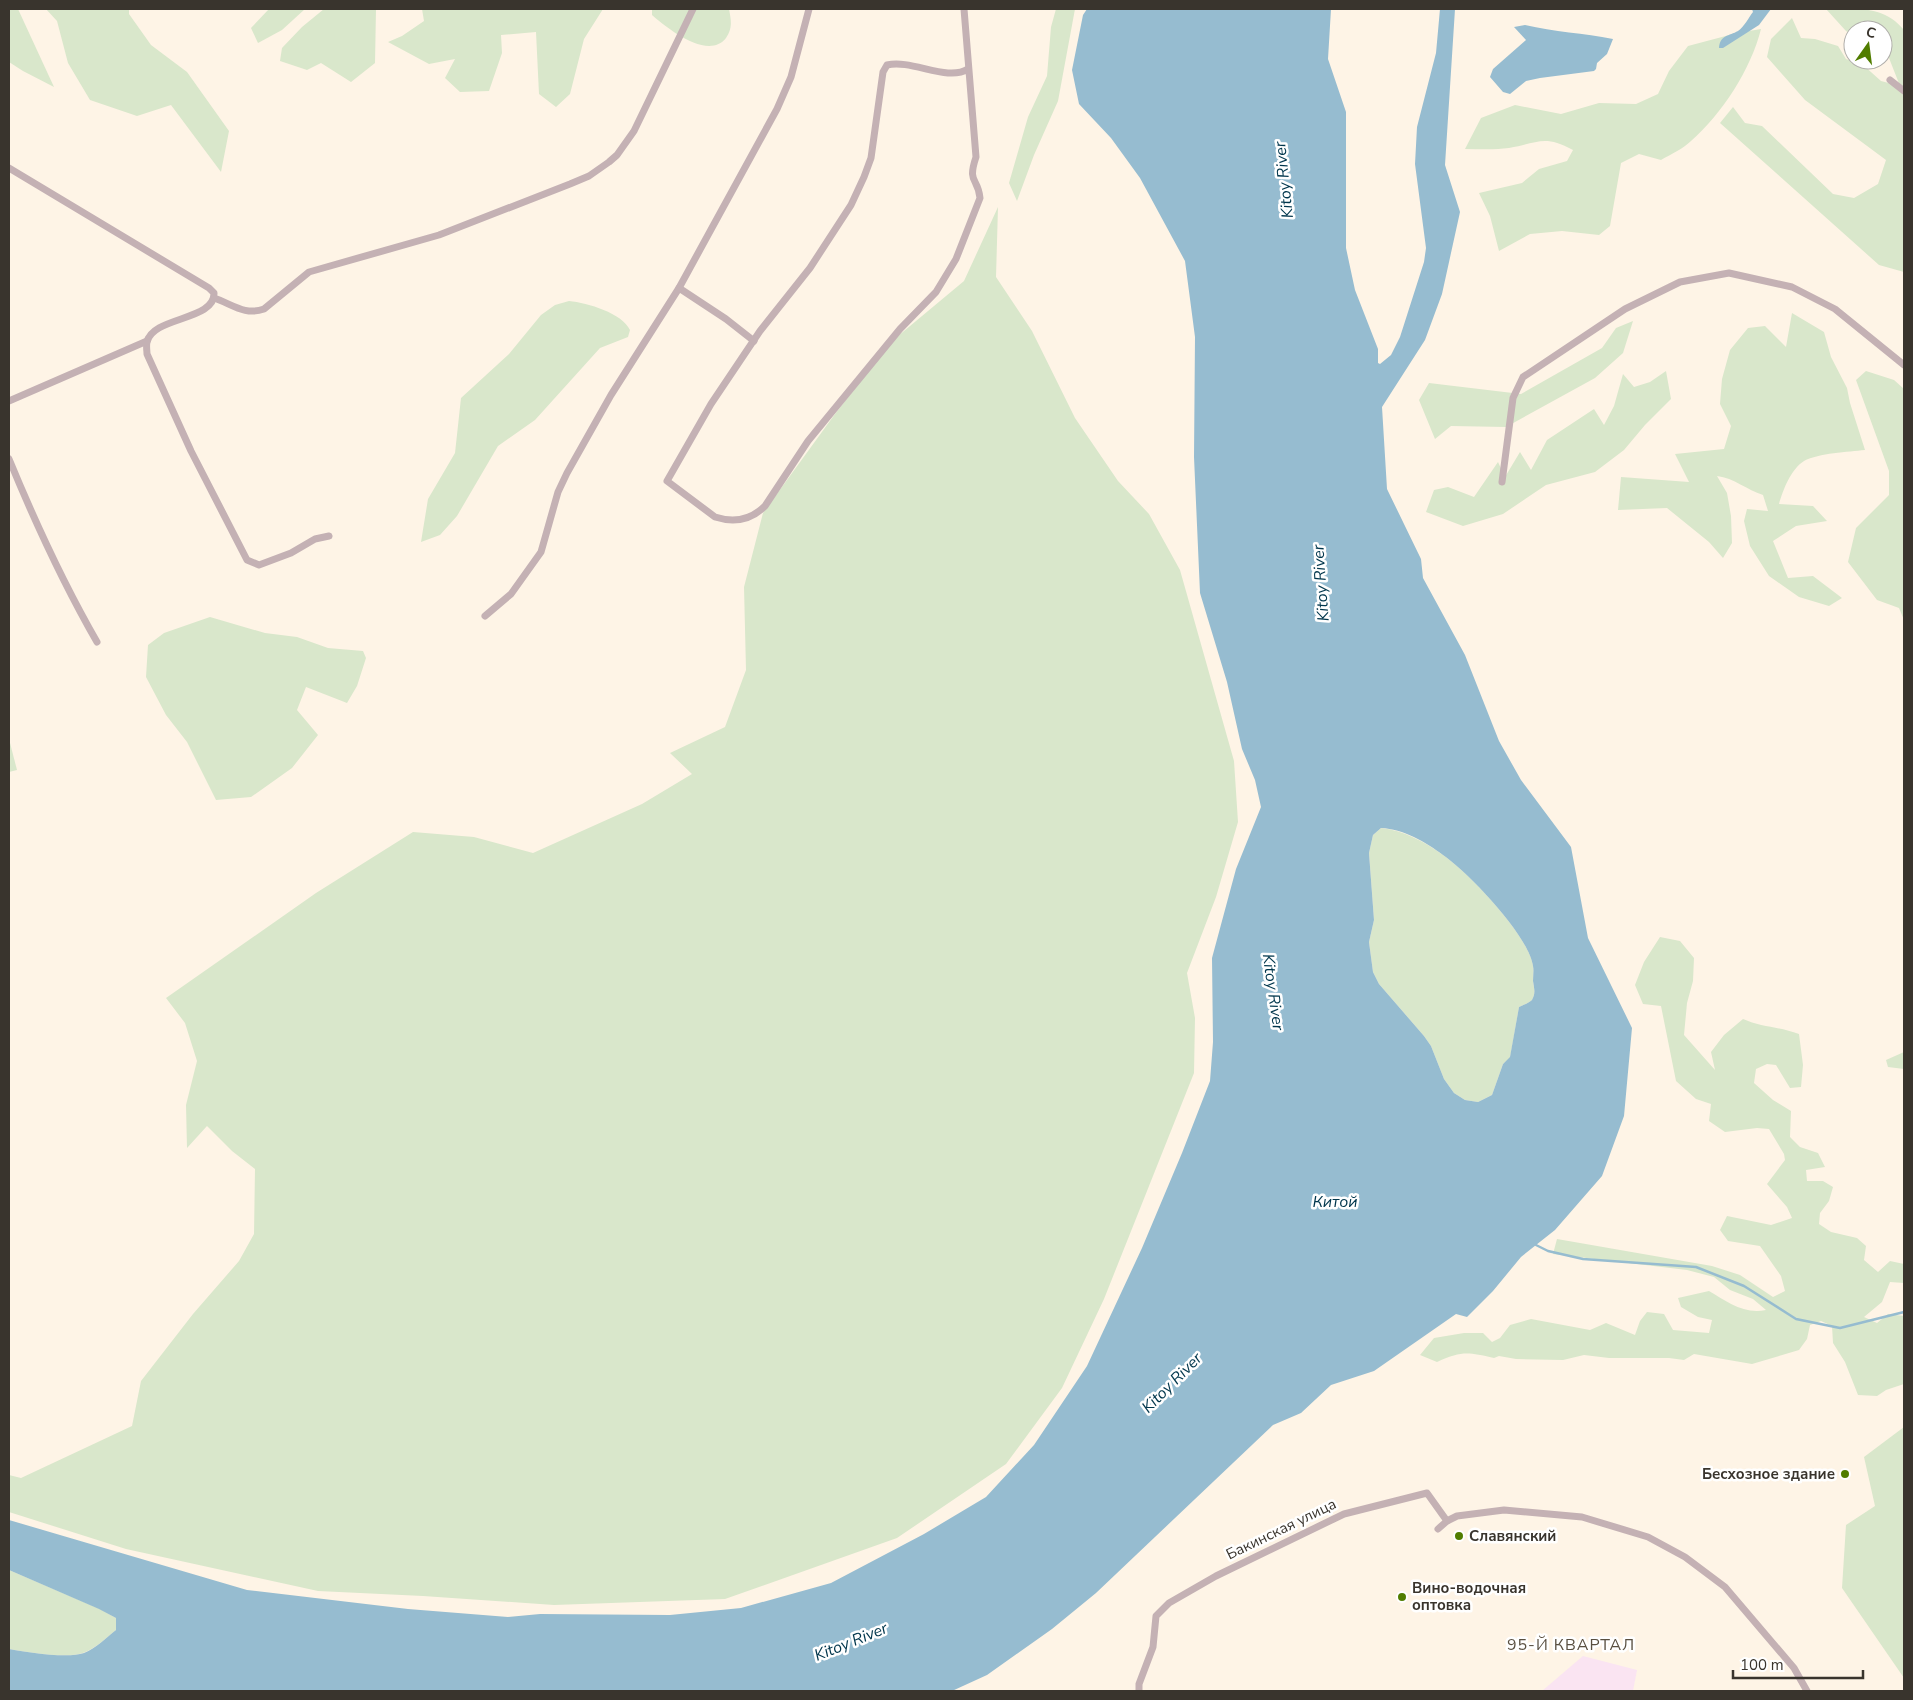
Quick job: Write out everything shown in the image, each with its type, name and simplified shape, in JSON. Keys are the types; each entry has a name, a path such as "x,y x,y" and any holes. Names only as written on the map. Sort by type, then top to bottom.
{"street":[{"path":"214,298 240,310 256,312 264,309 309,272 439,235 589,176 617,155 634,131 693,9"},
{"path":"485,616 511,594 541,552 558,492 567,474 611,395 679,288 777,109 791,77 809,9"},
{"path":"964,9 976,158 972,180 979,189 980,198 956,259 928,301 900,329 808,441 765,506 757,514 746,518 724,520 715,518 667,481 711,404 760,331 810,268 832,236 854,198 871,158 883,72 887,65 902,63 947,72 958,73 968,69"},
{"path":"1890,80 1904,91"},
{"path":"9,168 209,288 214,293 214,298 207,308 154,330 147,341 147,354 191,450 247,560 259,565 291,553 315,539 329,536"},
{"path":"1502,482 1513,398 1523,377 1624,309 1680,282 1729,273 1792,287 1835,309 1904,365"},
{"path":"679,288 726,319 754,341"},
{"path":"9,401 147,341"},
{"path":"9,459 38,530 74,603 97,642"},
{"name":"Бакинская улица","path":"1139,1691 1139,1684 1153,1647 1156,1616 1169,1603 1216,1576 1344,1514 1427,1493 1447,1521"},
{"path":"1438,1529 1447,1521 1457,1516 1504,1510 1582,1517 1648,1537 1685,1557 1724,1586 1794,1668 1807,1691"}],"shaded area":[{"path":"1583,1656 1637,1670 1633,1691 1542,1691"}],"green space":[{"path":"9,9 18,9 54,87 9,62"},
{"path":"46,9 129,9 129,14 151,45 187,72 229,131 221,172 171,105 137,116 90,100 68,63 57,21"},
{"path":"269,9 305,9 282,30 258,43 251,28"},
{"path":"324,9 376,9 375,63 351,82 321,63 307,70 280,61 282,48 302,27"},
{"path":"422,9 603,9 584,39 570,94 556,107 539,94 536,32 501,35 502,53 489,91 460,92 445,78 455,59 429,64 388,42 402,36 424,21"},
{"path":"652,9 729,9 730,31 726,38 718,44 709,46 699,44 688,40 667,27 652,15"},
{"path":"1056,9 1075,9 1058,101 1034,155 1017,201 1009,183 1028,117 1047,76 1051,27"},
{"path":"1826,9 1859,9 1878,12 1888,16 1896,22 1904,30 1904,272 1879,265 1720,123 1733,107 1745,123 1762,126 1833,194 1854,198 1878,184 1886,160 1805,100 1767,57 1771,39 1792,18 1801,38 1815,39 1838,46 1843,54 1843,70 1869,70 1881,81 1900,86 1893,68 1893,20 1843,20 1843,28"},
{"path":"1761,29 1750,60 1734,90 1714,118 1691,141 1661,160 1639,154 1621,163 1610,226 1599,235 1562,231 1530,234 1499,251 1490,216 1479,193 1522,183 1539,169 1567,161 1573,150 1548,141 1534,142 1504,149 1465,149 1481,118 1515,105 1561,114 1599,103 1636,104 1658,94 1669,71 1688,46 1737,33"},
{"path":"998,207 996,277 1032,331 1075,418 1118,481 1149,514 1180,570 1234,761 1238,822 1216,897 1187,973 1195,1018 1194,1073 1104,1299 1062,1388 1006,1464 897,1538 725,1599 554,1605 318,1591 126,1549 9,1512 9,1475 21,1478 132,1426 141,1381 193,1314 239,1261 254,1234 255,1169 232,1151 207,1126 187,1148 186,1105 197,1061 185,1023 166,998 316,893 413,832 474,837 533,853 642,804 692,774 670,753 725,727 746,670 744,587 763,513 835,414 892,341 964,281"},
{"path":"569,301 595,307 612,314 626,324 630,330 628,337 600,348 535,420 498,446 457,516 440,535 421,542 428,499 455,453 461,398 509,354 541,315 555,305"},
{"path":"1792,313 1824,332 1831,357 1847,388 1865,450 1825,455 1804,461 1791,474 1779,504 1813,506 1827,521 1796,526 1773,541 1788,578 1813,576 1842,598 1829,606 1799,597 1769,576 1750,546 1744,521 1747,509 1768,511 1763,495 1735,482 1717,476 1727,493 1731,516 1732,543 1723,558 1709,542 1667,508 1618,510 1621,477 1689,482 1675,454 1724,449 1731,426 1720,404 1722,379 1730,350 1748,328 1765,326 1786,347"},
{"path":"1633,321 1623,353 1595,378 1506,427 1451,426 1435,439 1419,400 1429,383 1521,394 1602,348 1616,328"},
{"path":"1666,371 1671,399 1624,450 1595,472 1546,485 1503,514 1463,526 1426,512 1434,490 1448,487 1474,497 1498,462 1505,477 1520,452 1531,470 1547,440 1594,409 1604,425 1614,406 1623,374 1634,387 1650,382"},
{"path":"1866,371 1894,380 1904,389 1904,620 1899,608 1877,600 1848,562 1856,528 1889,495 1889,471 1856,380"},
{"path":"210,617 265,633 297,637 328,648 363,651 366,658 357,686 347,703 306,687 297,710 318,735 292,768 251,797 216,800 187,742 166,715 146,677 148,645 164,633"},
{"path":"9,739 17,770 9,772"},
{"path":"1381,828 1414,837 1454,863 1496,906 1521,938 1529,953 1533,968 1534,991 1532,1000 1519,1007 1510,1058 1503,1064 1492,1095 1478,1102 1465,1100 1454,1093 1444,1079 1431,1046 1379,984 1373,972 1369,942 1374,920 1369,853 1373,835"},
{"path":"1660,937 1680,941 1694,958 1693,981 1687,1003 1684,1035 1715,1070 1711,1052 1724,1035 1743,1019 1799,1034 1803,1065 1801,1087 1790,1088 1776,1065 1767,1064 1756,1069 1754,1083 1773,1100 1791,1111 1790,1137 1800,1147 1818,1153 1825,1167 1806,1170 1807,1181 1823,1181 1833,1187 1829,1201 1820,1213 1819,1224 1831,1232 1857,1238 1866,1246 1864,1260 1878,1272 1890,1261 1904,1264 1904,1283 1890,1282 1882,1302 1864,1317 1877,1323 1888,1314 1904,1316 1904,1384 1886,1390 1877,1396 1858,1395 1845,1362 1833,1343 1832,1326 1821,1321 1810,1325 1807,1339 1799,1350 1752,1364 1694,1354 1684,1360 1669,1358 1609,1358 1584,1355 1563,1360 1516,1359 1499,1356 1494,1358 1459,1354 1437,1362 1420,1355 1434,1338 1464,1333 1483,1333 1492,1342 1500,1338 1510,1325 1531,1319 1590,1330 1606,1323 1635,1335 1640,1321 1647,1312 1664,1314 1673,1330 1709,1333 1712,1320 1698,1317 1681,1307 1678,1298 1709,1291 1743,1309 1750,1311 1766,1310 1753,1299 1730,1290 1714,1277 1687,1270 1553,1254 1557,1239 1712,1266 1740,1275 1773,1297 1785,1291 1781,1276 1760,1246 1728,1241 1720,1230 1727,1216 1771,1225 1792,1218 1787,1207 1767,1184 1785,1160 1784,1154 1769,1129 1757,1128 1725,1132 1709,1121 1711,1104 1696,1099 1676,1081 1661,1006 1643,1004 1635,985 1644,962"},
{"path":"1904,1052 1904,1069 1888,1067 1886,1060"},
{"path":"1904,1427 1904,1678 1842,1588 1846,1525 1875,1506 1864,1457"},
{"path":"9,1570 100,1609 116,1618 116,1630 101,1643 76,1655 47,1654 9,1649"}],"water":[{"name":"Китой","path":"1087,9 1331,9 1328,59 1346,112 1346,248 1355,290 1378,349 1378,363 1380,364 1391,355 1400,337 1424,262 1426,248 1415,164 1417,127 1436,53 1440,9 1455,9 1445,165 1460,212 1442,294 1425,340 1382,407 1387,489 1421,559 1423,578 1465,655 1499,741 1521,780 1571,847 1588,938 1632,1028 1624,1116 1602,1176 1555,1230 1521,1257 1493,1291 1467,1317 1456,1314 1374,1371 1331,1385 1301,1413 1273,1425 1096,1593 1052,1629 987,1675 952,1691 9,1691 9,1649 58,1655 84,1653 97,1646 116,1630 116,1618 9,1570 9,1520 247,1590 408,1609 508,1617 540,1614 670,1615 741,1608 831,1583 924,1534 986,1497 1034,1445 1087,1366 1142,1248 1210,1081 1213,1042 1212,958 1236,869 1261,807 1255,780 1242,749 1227,682 1200,593 1194,457 1195,337 1185,261 1140,178 1111,138 1079,104 1072,70 1083,15","holes":["1381,828 1422,841 1454,863 1496,906 1521,938 1529,953 1533,968 1534,990 1532,1000 1519,1007 1510,1057 1503,1064 1492,1095 1478,1102 1465,1100 1454,1093 1444,1079 1431,1046 1379,984 1373,972 1369,942 1374,920 1369,853 1373,835"]},
{"path":"1752,9 1771,9 1759,25 1723,48 1719,48 1725,36 1738,31 1742,27 1753,12"},
{"path":"1525,25 1613,39 1607,54 1597,63 1594,71 1526,81 1510,94 1503,92 1490,77 1493,69 1526,40 1514,27"}],"waterway":[{"path":"1536,1245 1548,1251 1583,1259 1696,1267 1744,1286 1796,1319 1840,1328 1904,1312"}],"place":[{"name":"Бесхозное здание","path":"1845,1474"},
{"name":"Славянский","path":"1459,1536"},
{"name":"Вино-водочная оптовка","path":"1402,1597"}],"district":[{"name":"95-Й КВАРТАЛ","path":"1571,1645"}],"water label":[{"name":"Kitoy River","path":"1284,180"},
{"name":"Kitoy River","path":"1321,583"},
{"name":"Kitoy River","path":"1273,992"},
{"name":"Kitoy River","path":"1172,1383"},
{"name":"Kitoy River","path":"851,1642"}]}
